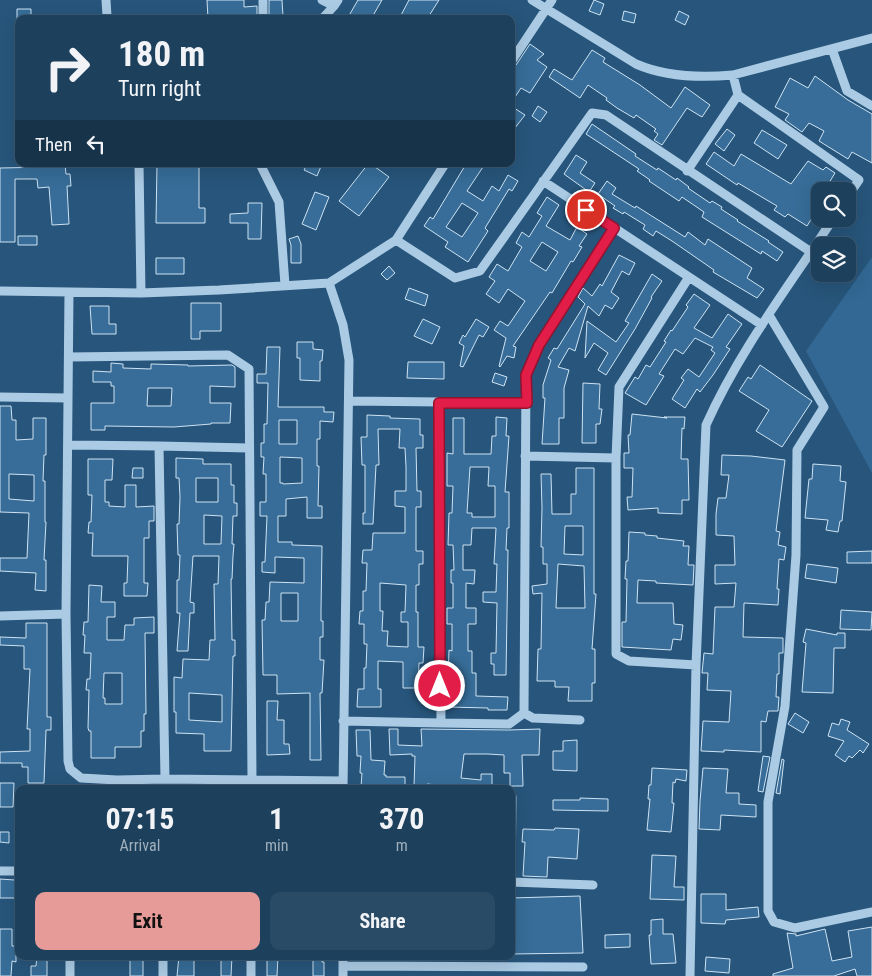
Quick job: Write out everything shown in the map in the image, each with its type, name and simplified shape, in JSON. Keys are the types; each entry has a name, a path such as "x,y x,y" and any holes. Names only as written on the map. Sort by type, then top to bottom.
{"street":[{"path":"106,0 107,15"},
{"path":"263,0 263,15"},
{"path":"322,0 336,3 326,15"},
{"path":"532,0 636,64 653,72 696,76 733,75 872,38"},
{"path":"515,56 552,0"},
{"path":"832,49 847,91 872,106"},
{"path":"733,75 738,95 859,180 856,184"},
{"path":"687,171 738,95"},
{"path":"396,240 454,278 480,271 592,113 606,115 687,171 811,252 762,325 721,392 706,425 696,666 690,976"},
{"path":"139,167 141,293"},
{"path":"262,167 279,202 285,285"},
{"path":"0,291 141,293 329,283 396,240 443,167"},
{"path":"543,181 762,325"},
{"path":"524,713 526,375 539,345 614,228"},
{"path":"689,277 619,387 616,458 616,654 629,661 696,666"},
{"path":"69,292 66,614 68,761 70,770 81,778 117,784 165,779 252,780 343,785 349,360 343,325 329,283"},
{"path":"768,316 824,407 797,450 796,555 784,706 768,802 768,911 774,922 795,928 872,912"},
{"path":"69,356 228,355 249,369 252,780"},
{"path":"0,397 68,398"},
{"path":"349,401 527,403"},
{"path":"439,403 441,723"},
{"path":"68,444 250,448"},
{"path":"159,446 165,779"},
{"path":"525,456 616,458"},
{"path":"0,616 66,614"},
{"path":"343,721 509,724 524,713"},
{"path":"524,713 533,718 580,720"},
{"path":"0,872 15,871"},
{"path":"515,882 593,885"},
{"path":"70,960 70,976"},
{"path":"163,960 163,976"},
{"path":"251,960 251,976"},
{"path":"343,960 343,976"},
{"path":"343,966 582,967"}],"shaded area":[{"path":"872,257 872,473 806,351"}],"building":[{"path":"207,0 244,0 244,7 257,6 257,15 208,15"},
{"path":"269,0 282,0 283,15 269,15"},
{"path":"358,0 382,0 373,15 349,15"},
{"path":"409,0 439,0 430,15 401,15"},
{"path":"594,0 604,4 600,15 589,11"},
{"path":"17,9 31,9 31,15 17,15"},
{"path":"624,11 636,14 634,23 622,20"},
{"path":"679,11 689,16 685,25 675,20"},
{"path":"530,44 544,54 537,60 547,67 530,93 521,88 515,97 515,66"},
{"path":"592,50 605,58 603,62 640,85 671,108 685,87 710,105 702,117 687,108 662,145 654,140 658,134 654,131 656,129 636,115 634,118 617,108 606,100 607,98 588,85 580,98 549,77 554,69 572,80"},
{"path":"815,76 848,100 872,114 872,163 852,152 848,159 819,141 824,131 809,123 802,132 785,120 789,114 775,107 790,78 808,88"},
{"path":"538,106 547,112 540,122 532,116"},
{"path":"515,109 525,115 515,128"},
{"path":"592,124 636,154 635,156 676,180 677,178 688,188 710,203 712,201 722,207 721,209 737,221 769,241 783,252 777,261 762,251 761,254 702,217 704,212 682,197 679,201 649,181 637,171 639,169 586,134"},
{"path":"727,129 735,135 724,151 715,144"},
{"path":"762,130 787,145 778,159 754,143"},
{"path":"714,152 734,166 741,154 791,184 808,161 823,170 826,167 835,173 830,182 811,182 811,220 807,226 788,214 785,217 774,210 777,206 738,183 737,185 706,164"},
{"path":"576,155 587,162 580,173 595,183 589,192 564,174"},
{"path":"65,167 66,174 70,174 71,186 67,186 69,224 52,225 49,187 38,188 37,179 15,179 15,242 0,242 0,168"},
{"path":"157,167 199,167 199,208 205,208 205,223 156,223"},
{"path":"306,167 321,167 317,176 304,170"},
{"path":"366,167 375,167 389,177 359,216 339,201"},
{"path":"464,167 483,167 467,191 483,201 492,186 499,191 508,175 518,181 512,191 509,189 485,228 488,231 468,262 445,247 448,242 424,226 430,217 433,219","holes":["462,203 478,213 462,237 446,227"]},
{"path":"607,181 616,188 612,194 635,208 636,206 685,237 688,232 705,245 708,239 752,268 747,278 764,289 757,298 713,272 714,270 656,231 653,236 643,229 645,225 624,212 623,214 613,208 615,206 598,194"},
{"path":"315,192 329,197 316,230 302,224"},
{"path":"547,197 559,205 546,226 570,240 577,227 587,234 579,246 582,247 573,262 571,261 552,293 550,292 513,346 516,347 514,358 507,356 500,367 506,338 494,330 500,321 508,326 525,301 508,289 499,303 486,294 495,281 489,277 497,264 508,271 522,247 516,243 522,232 529,237 542,216 537,213","holes":["542,242 558,252 546,271 530,261"]},
{"path":"248,203 262,203 261,239 248,239 248,223 230,223 230,214 248,213"},
{"path":"18,236 37,236 37,245 18,245"},
{"path":"298,236 301,244 301,263 291,263 289,239"},
{"path":"619,255 635,263 629,275 622,271 611,292 619,298 612,309 605,305 599,316 588,306 575,351 569,348 558,367 569,370 564,388 564,418 559,418 559,444 542,444 545,398 543,398 543,385 551,360 548,358 554,348 557,349 585,304 578,297 583,288 592,296 600,284 602,286"},
{"path":"156,258 184,258 184,274 156,274"},
{"path":"389,266 395,273 387,280 381,274"},
{"path":"652,274 662,281 606,375 598,370 608,353 594,343 585,358 587,321 616,342 629,323 625,321"},
{"path":"409,288 428,295 425,306 405,299"},
{"path":"694,294 710,305 694,328 712,338 728,314 742,324 726,347 730,349 713,375 700,392 697,389 685,408 672,399 684,380 681,378 688,369 699,377 715,353 711,350 713,347 695,338 683,354 675,349 659,374 664,376 646,405 625,393 635,377 638,379 646,365 650,367 666,342 664,341 688,307 686,305"},
{"path":"191,303 221,303 221,331 200,331 200,339 191,339"},
{"path":"90,306 109,306 109,324 116,324 116,334 92,334"},
{"path":"423,319 440,327 432,344 414,336"},
{"path":"476,319 489,327 483,337 479,335 463,367 460,366 464,346 459,343"},
{"path":"297,342 313,342 313,349 323,350 322,361 320,361 320,381 300,380 300,358 297,358"},
{"path":"267,347 280,347 278,407 324,407 324,412 334,412 333,422 320,421 320,439 317,439 317,466 319,466 318,506 322,506 322,518 307,518 307,497 286,499 286,516 278,516 278,542 292,542 292,545 322,546 321,621 323,621 323,637 320,637 320,660 324,660 322,693 320,693 321,760 310,760 310,693 277,694 277,675 263,675 262,620 265,620 266,602 269,602 270,582 304,583 304,558 275,557 275,573 262,572 262,562 265,562 267,516 260,516 260,502 266,502 266,474 263,474 264,457 261,457 261,443 264,443 264,424 267,424 268,383 257,383 257,374 266,374","holes":["279,420 297,420 297,444 279,444","280,457 302,458 302,483 280,483","281,593 298,593 298,621 281,621"]},
{"path":"408,362 444,362 444,379 407,378"},
{"path":"111,363 123,364 123,368 151,369 151,364 188,366 232,365 235,367 235,387 210,386 210,403 231,403 230,423 174,427 105,426 105,430 91,430 91,403 114,403 114,386 111,386 111,382 93,382 93,371 111,372","holes":["148,388 172,388 171,406 147,406"]},
{"path":"760,365 812,401 782,447 756,431 769,410 739,391 748,377 751,379"},
{"path":"495,373 507,377 504,386 492,382"},
{"path":"583,383 600,384 599,409 602,409 600,424 596,424 596,443 582,443"},
{"path":"0,406 11,406 12,420 16,420 16,440 33,439 33,418 46,418 46,455 44,455 43,481 45,481 46,522 44,560 46,560 46,591 35,590 36,573 0,571 0,558 27,558 29,513 0,512","holes":["9,474 34,475 34,501 9,499"]},
{"path":"632,414 667,418 664,417 685,417 684,429 682,428 681,459 688,459 689,500 682,500 682,514 658,513 658,508 628,510 627,497 632,497 633,468 624,468 624,453 629,453 628,435 630,435"},
{"path":"367,415 420,419 420,435 423,435 423,448 416,448 417,491 421,491 421,507 416,507 416,551 423,551 423,564 419,564 419,585 416,585 416,612 418,612 418,647 424,647 423,663 419,663 418,688 403,688 403,662 378,661 378,689 381,689 381,707 357,707 358,689 364,689 367,644 364,644 364,624 359,624 360,611 363,611 363,591 366,591 367,563 362,563 363,550 372,550 373,533 405,533 405,507 395,506 395,491 406,491 406,467 405,448 399,448 400,429 378,429 379,465 376,465 373,524 363,524 363,513 365,513 365,465 362,465 361,437 367,437","holes":["380,583 406,585 405,612 401,612 401,622 408,622 408,647 387,646 388,631 382,631 383,611 380,611"]},
{"path":"496,417 507,418 506,436 509,436 505,492 509,492 509,528 507,528 506,550 508,550 506,675 494,675 494,664 491,664 491,653 496,653 497,603 483,602 483,592 496,592 497,564 494,564 496,528 472,528 471,545 463,545 463,570 475,570 474,584 466,583 466,608 476,608 476,624 468,624 468,651 472,651 472,673 476,673 476,696 508,697 507,710 447,707 449,650 452,651 452,624 447,624 447,608 453,608 451,570 454,570 453,545 448,545 449,513 452,513 453,486 447,486 447,453 453,454 453,418 464,418 464,454 491,454 492,436 496,436","holes":["470,467 489,467 488,486 495,486 495,517 472,517 472,513 467,513"]},
{"path":"722,455 785,460 776,531 780,532 778,545 786,547 784,560 779,559 778,605 744,603 743,637 783,638 783,653 779,653 779,674 777,674 776,697 779,697 778,711 768,711 766,722 761,721 761,752 701,751 703,721 729,722 731,691 707,690 708,673 702,673 704,653 713,654 715,607 734,607 736,583 715,584 715,565 735,565 734,536 716,535 718,498 726,498 729,475 721,475"},
{"path":"176,458 203,459 203,464 231,464 231,485 234,485 234,503 237,503 237,516 233,516 232,544 234,544 231,579 232,640 235,640 235,656 233,656 231,751 204,751 204,734 176,733 174,677 182,678 183,659 209,660 210,640 215,640 214,584 218,584 219,556 193,556 190,602 194,603 194,613 190,613 188,651 177,651 180,613 177,613 177,580 179,580 180,555 178,555 177,524 179,524 180,497 179,478 176,478","holes":["196,478 218,478 218,502 196,502","204,515 222,516 221,544 204,544","189,693 222,695 222,722 189,720"]},
{"path":"88,459 113,459 112,480 105,480 105,502 109,502 109,506 125,507 125,485 136,485 136,507 154,506 154,521 149,521 149,538 144,538 144,583 148,583 147,596 124,596 124,583 127,583 128,556 92,556 93,533 88,533 89,522 91,522 92,495 88,495"},
{"path":"813,464 841,466 840,481 846,482 842,521 840,521 838,532 826,530 828,520 805,518 809,479 812,479"},
{"path":"133,468 143,468 143,478 132,478"},
{"path":"576,468 594,468 594,594 596,594 592,649 595,649 595,683 592,683 592,701 568,701 569,687 555,687 555,681 537,681 538,649 541,649 542,593 533,594 532,586 547,584 547,564 543,564 543,547 541,547 541,474 551,474 552,514 571,514 571,494 576,494","holes":["565,526 583,526 583,555 564,554","558,564 584,566 585,608 556,608"]},
{"path":"629,532 645,533 645,535 657,536 657,538 684,541 683,546 689,546 688,565 694,565 693,585 638,580 637,603 673,603 674,624 683,625 681,640 673,639 671,650 622,647 622,622 626,622 627,579 625,579"},
{"path":"872,551 872,563 847,563 847,552"},
{"path":"807,564 838,568 836,583 805,578"},
{"path":"89,585 102,586 101,602 115,602 115,617 107,617 107,640 124,640 125,625 134,625 134,618 154,617 154,633 145,633 146,714 144,714 144,731 141,731 141,747 115,747 115,758 91,758 91,731 88,728 89,690 86,690 87,679 90,679 91,653 84,653 85,635 83,635 84,622 88,622","holes":["104,673 122,673 122,704 105,704 105,698 103,698"]},
{"path":"841,610 872,612 871,630 840,629"},
{"path":"26,623 47,623 47,717 51,717 51,730 46,730 44,783 28,783 28,767 22,767 22,763 0,763 0,752 30,751 30,729 27,729 30,669 24,669 24,646 0,645 0,637 26,638"},
{"path":"806,629 837,635 837,633 845,633 845,648 834,648 833,693 802,692 806,643 803,642"},
{"path":"267,701 278,701 277,720 284,720 284,744 289,744 290,754 267,755"},
{"path":"795,713 809,722 803,733 788,724"},
{"path":"841,719 850,722 847,730 869,744 863,753 860,750 852,758 849,756 845,762 835,755 844,741 828,736 832,723 839,725"},
{"path":"389,729 398,729 398,745 422,746 421,729 540,729 539,755 522,755 523,786 510,785 510,773 504,773 504,755 464,754 461,778 481,780 481,774 492,774 492,785 414,785 415,756 412,756 412,754 390,755"},
{"path":"356,730 370,730 371,760 385,761 384,775 386,777 405,777 405,785 361,785 361,756 357,756"},
{"path":"577,740 577,771 553,770 553,751 563,751 563,741"},
{"path":"763,756 770,757 763,792 758,791"},
{"path":"782,759 784,760 780,794 776,793"},
{"path":"652,768 687,770 686,781 676,779 675,783 673,782 672,803 674,803 671,832 647,830 650,799 648,799 649,785 651,785"},
{"path":"703,768 728,769 726,793 739,793 739,804 756,805 756,817 721,815 720,830 699,829"},
{"path":"0,783 14,783 13,807 0,807"},
{"path":"580,798 608,799 608,811 553,810 553,800 580,800"},
{"path":"555,828 579,829 577,859 548,857 547,877 523,876 525,842 522,842 523,829 554,830"},
{"path":"0,832 9,832 9,843 0,842"},
{"path":"652,855 676,856 674,887 684,887 684,900 650,899"},
{"path":"0,879 15,880 15,898 0,898"},
{"path":"701,894 726,894 726,910 758,907 759,917 726,920 725,924 701,923"},
{"path":"580,896 583,953 515,954 515,898"},
{"path":"663,919 663,934 673,934 676,963 651,964 649,935 651,935 651,920"},
{"path":"872,927 872,976 857,976 855,969 834,976 773,976 773,974 793,968 787,933 796,934 796,936 825,929 832,961 852,957 848,931"},
{"path":"0,929 12,929 12,946 15,946 16,962 12,961 11,976 0,976"},
{"path":"630,934 630,947 605,948 605,935"},
{"path":"706,957 730,959 729,973 705,971"},
{"path":"37,960 47,960 47,976 31,976 31,966 36,966"},
{"path":"130,960 143,960 143,976 130,976"},
{"path":"179,960 194,960 194,976 177,976"},
{"path":"221,960 232,960 231,976 221,976"},
{"path":"267,960 278,960 277,976 267,976"},
{"path":"313,960 322,960 324,962 324,976 313,976"}],"route":[{"path":"440,686 439,403 527,403 526,375 539,345 614,228 586,210"}]}
